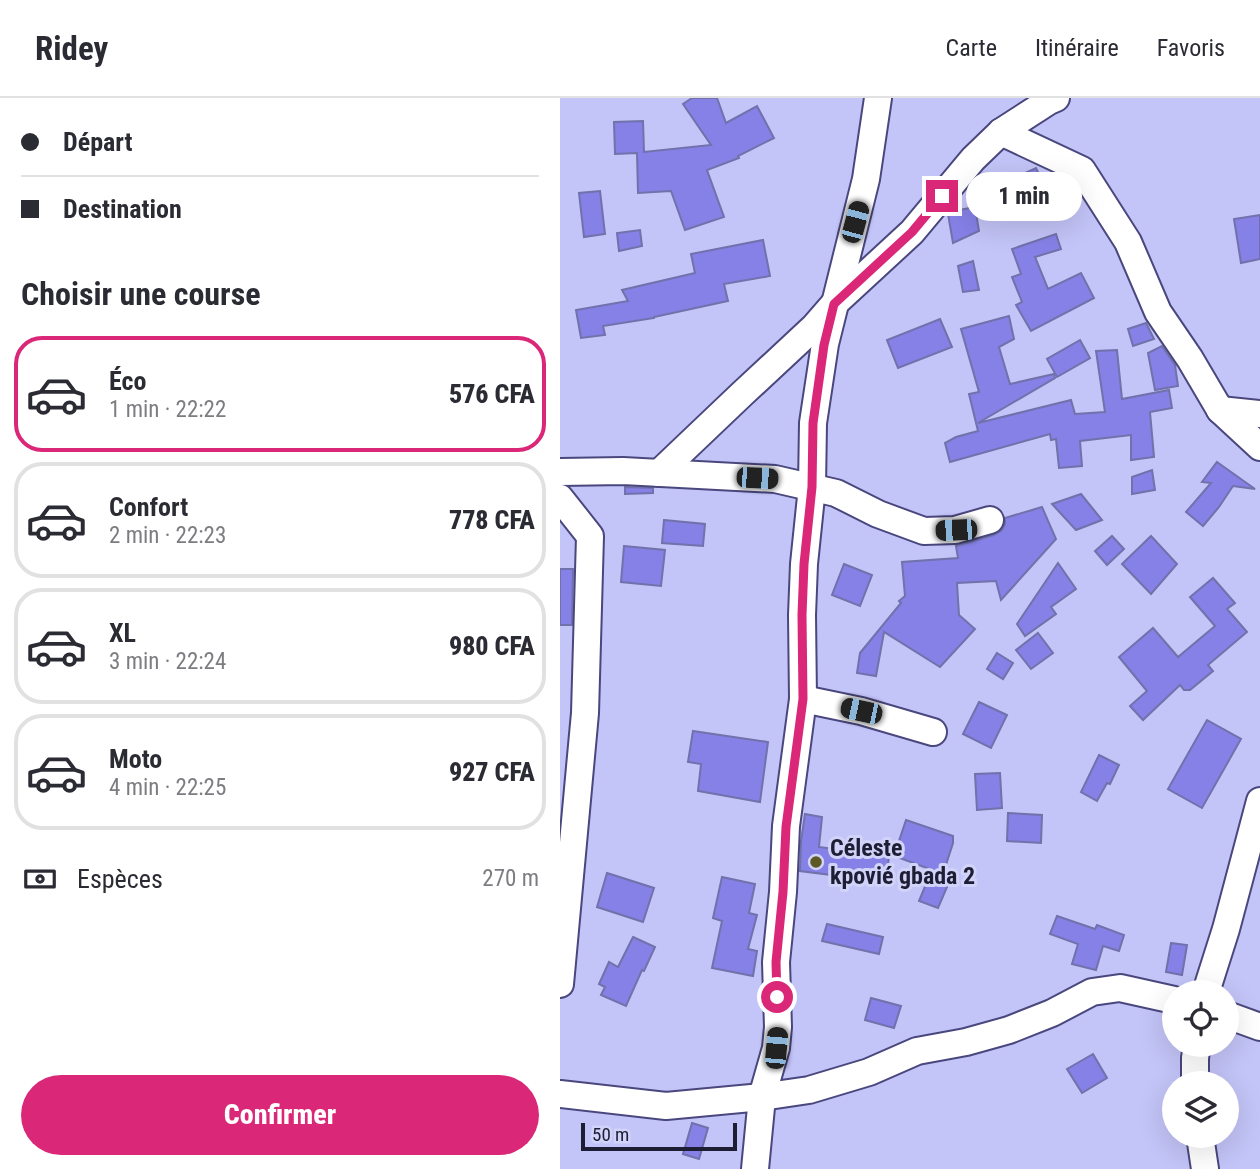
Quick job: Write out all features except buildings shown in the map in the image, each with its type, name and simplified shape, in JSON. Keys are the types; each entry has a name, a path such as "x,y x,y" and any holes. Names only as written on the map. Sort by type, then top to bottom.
{"street":[{"path":"755,1169 762,1097 776,1048 778,1027 776,962 786,827 803,699 802,615 812,487 813,423 824,345 866,179 878,98"},
{"path":"659,473 912,232 973,159 1001,132 1056,98"},
{"path":"1001,132 1082,170 1128,242 1158,312 1220,410 1260,447"},
{"path":"1220,410 1260,414"},
{"path":"560,472 623,471 775,478 836,493 878,514 924,531 956,530 990,520"},
{"path":"560,498 590,536 572,710 560,984"},
{"path":"803,699 861,711 933,732"},
{"path":"1210,980 1260,801"},
{"path":"560,1094 666,1106 762,1097 820,1088 869,1072 917,1051 966,1042 1009,1030 1052,1013 1092,992 1120,988 1162,997"},
{"path":"1239,1019 1260,1027"},
{"path":"1202,1148 1205,1169"}],"place":[{"name":"Céleste kpovié gbada 2","path":"816,862"}],"route":[{"path":"777,997 776,962 786,827 803,699 802,615 812,487 813,423 824,345 834,304 912,232 942,196"}]}
